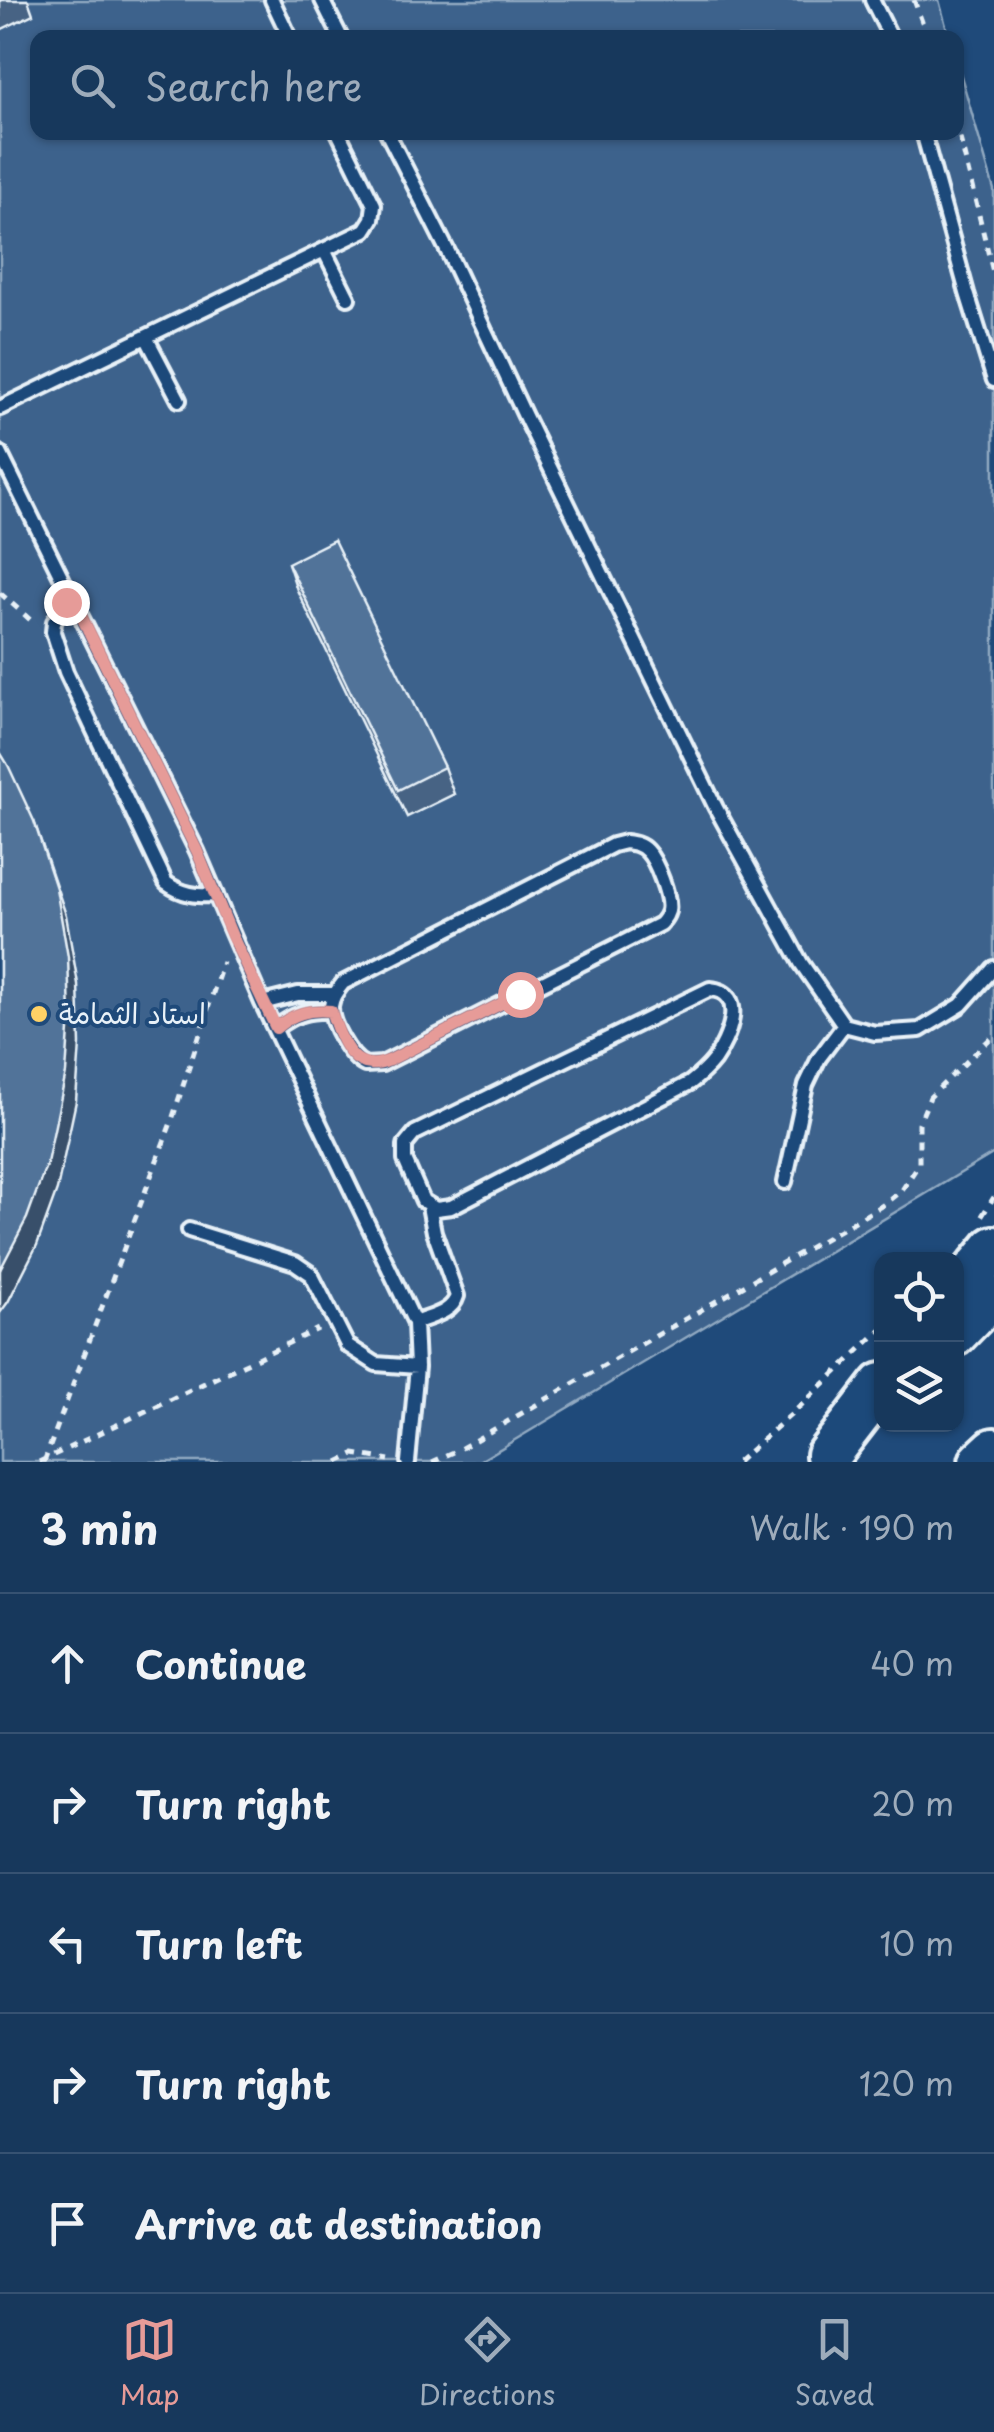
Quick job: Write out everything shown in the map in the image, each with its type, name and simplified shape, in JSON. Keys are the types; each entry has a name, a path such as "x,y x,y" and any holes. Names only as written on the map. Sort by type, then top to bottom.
{"highway":[{"path":"964,1284 994,1248"},
{"path":"824,1458 874,1395"},
{"path":"981,1462 994,1450"}],"main road":[{"path":"964,1328 994,1297"},
{"path":"824,1458 874,1412"}],"lane":[{"path":"272,0 286,30"},
{"path":"322,0 336,30"},
{"path":"872,0 887,30"},
{"path":"0,408 365,230 374,205 342,140"},
{"path":"390,140 716,808 800,963 844,1025 875,1033 920,1030 961,1005 994,968"},
{"path":"925,140 994,380"},
{"path":"324,250 348,298"},
{"path":"146,337 179,400"},
{"path":"0,453 197,851 262,1002 415,1322 416,1366 405,1462"},
{"path":"70,593 54,622 55,641 166,883 192,896 216,894"},
{"path":"625,842 647,850 668,896 669,906 660,924 382,1064 373,1066 351,1055 331,1011 335,994 343,983 613,845 625,842"},
{"path":"415,1322 448,1310 457,1296 429,1206 405,1160 406,1144 415,1132 710,989 729,996 734,1005 733,1016 722,1046 690,1083 452,1207 429,1206"},
{"path":"262,1002 298,994 335,994"},
{"path":"276,1028 301,1012 331,1011"},
{"path":"785,1182 806,1086 819,1058 844,1025"},
{"path":"189,1230 295,1262 311,1274 347,1345 376,1364 416,1366"}],"path":[{"path":"914,0 925,30"},
{"path":"960,140 994,276"},
{"path":"0,593 55,641"},
{"path":"42,1461 172,1120 232,936"},
{"path":"432,1462 883,1205 902,1190 918,1164 919,1123 930,1097 994,1035"},
{"path":"42,1461 334,1321"},
{"path":"737,1462 874,1337"},
{"path":"338,1462 354,1454 405,1462"}],"shaded area":[{"path":"0,0 939,0 947,30 30,30 30,140 964,140 964,86 994,190 994,1153 478,1462 0,1462"}],"building":[{"path":"334,540 444,767 398,790 288,563"},
{"name":"استاد الثمامة","path":"0,752 34,821 56,888 68,957 70,1016 66,1073 47,1163 27,1218 0,1270"}],"place":[{"name":"استاد الثمامة","path":"39,1014"}],"route":[{"path":"66,602 70,593 197,851 276,1028 301,1012 331,1011 351,1055 373,1066 520,994"}]}
